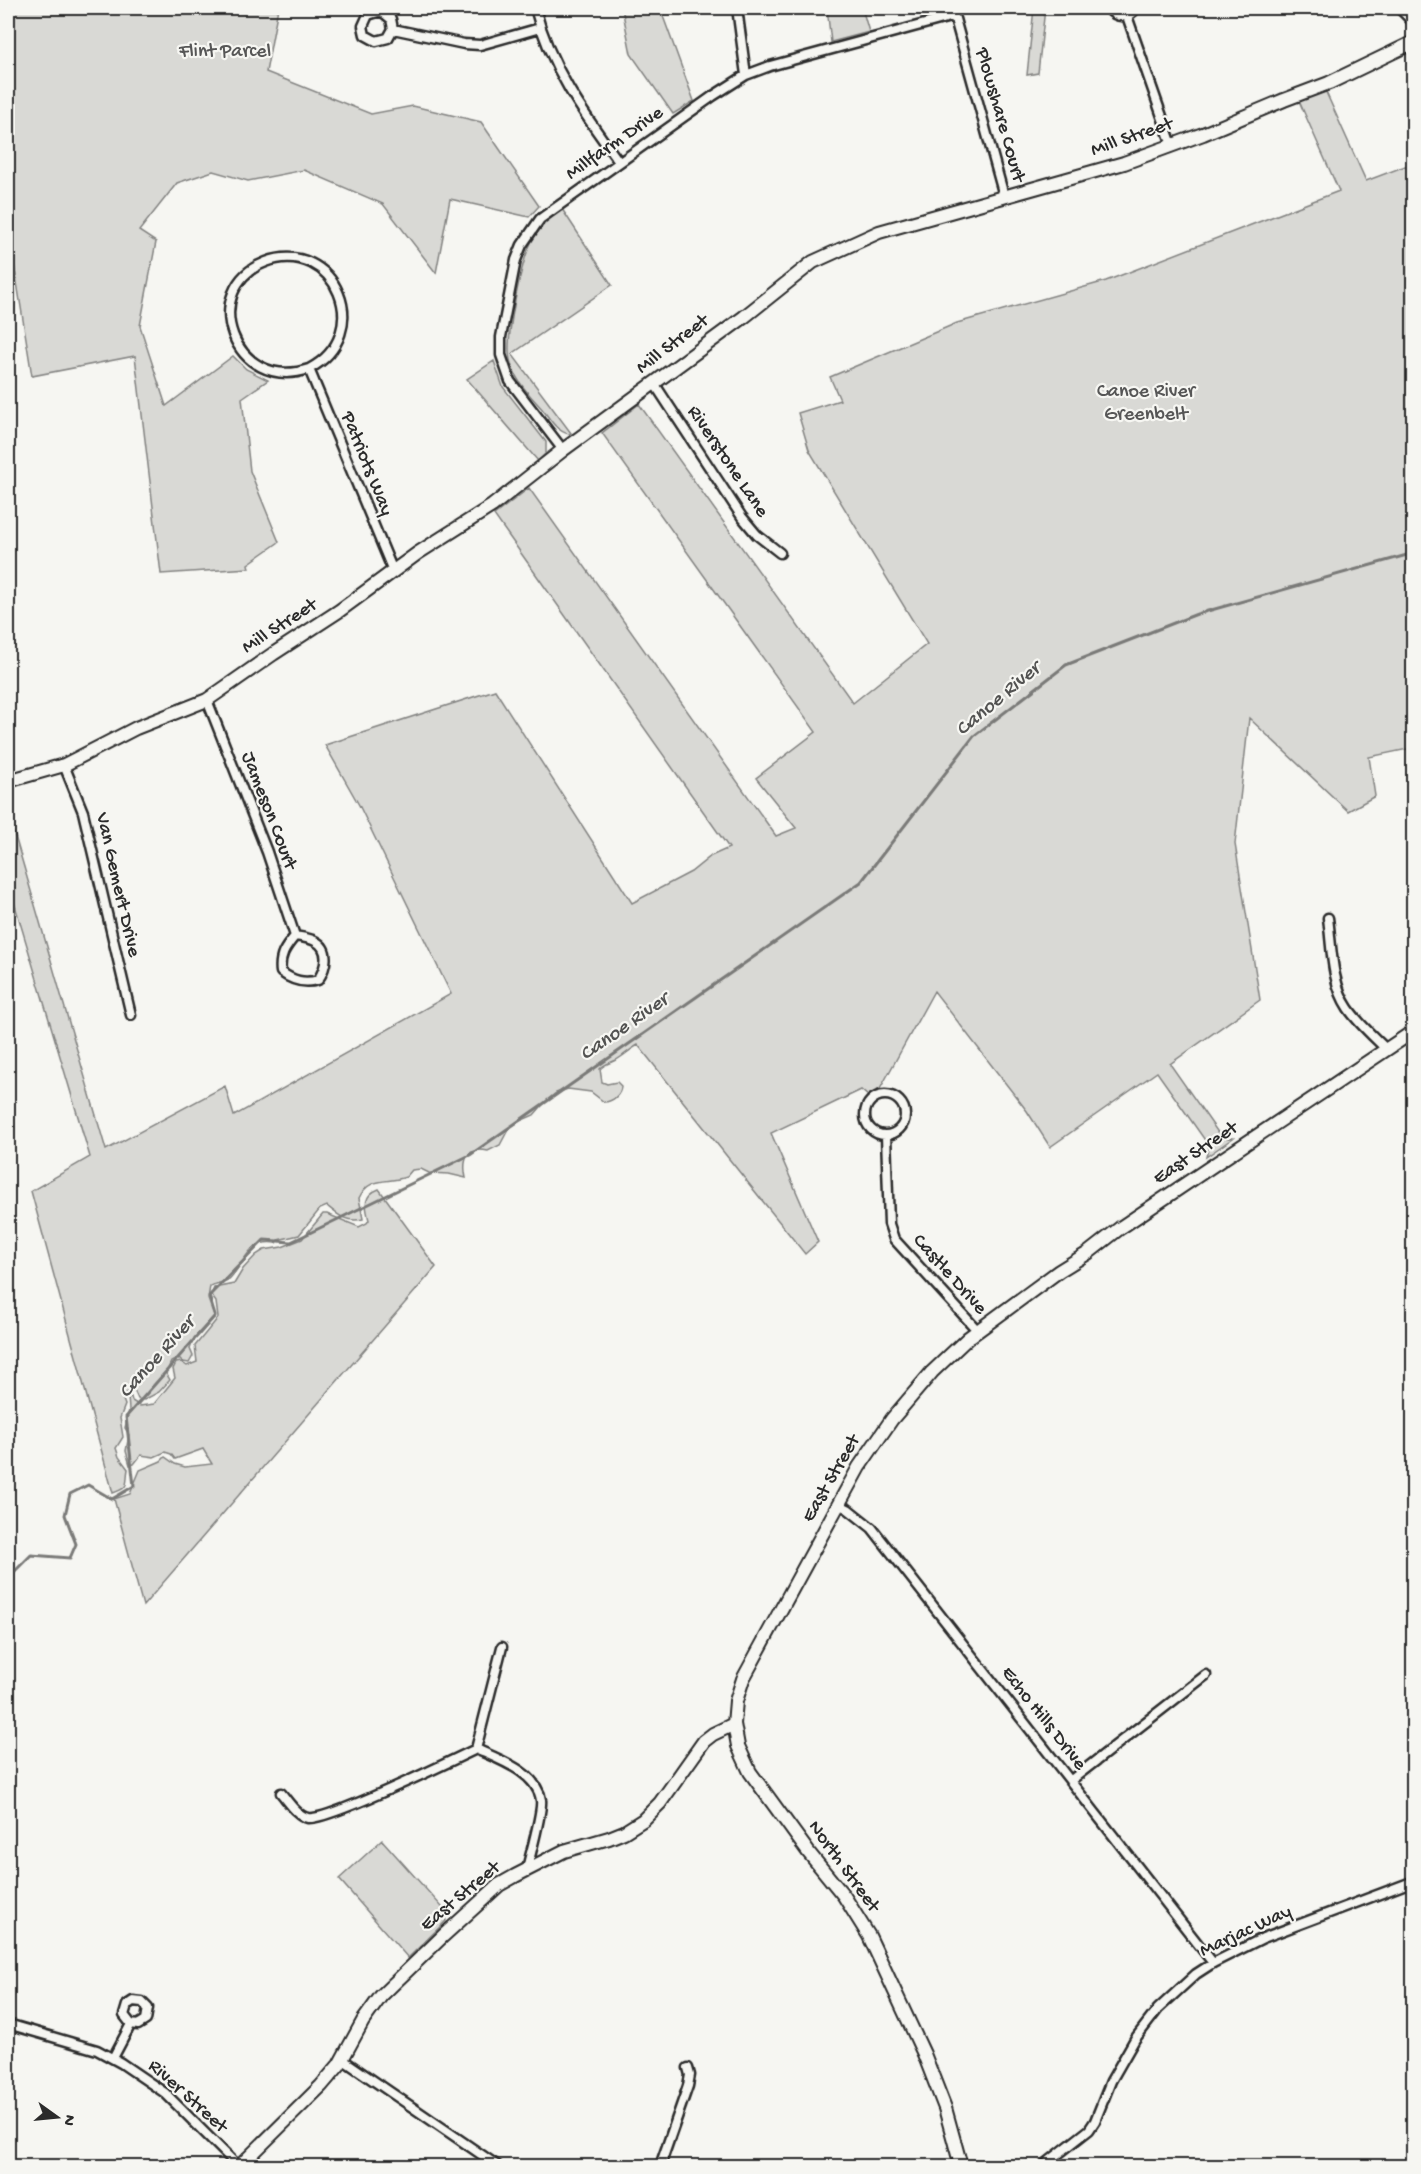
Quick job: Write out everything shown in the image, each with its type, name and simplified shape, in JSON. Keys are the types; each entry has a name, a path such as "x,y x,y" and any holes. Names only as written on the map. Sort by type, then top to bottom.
{"street":[{"path":"535,8 540,28 568,90 619,162"},
{"path":"737,8 746,75"},
{"path":"1108,8 1118,16 1127,16 1136,8"},
{"path":"1399,8 1413,23"},
{"name":"Millfarm Drive","path":"563,450 510,381 501,355 501,337 516,260 530,231 540,219 552,208 746,75 953,12"},
{"name":"Plowshare Court","path":"953,12 1005,196"},
{"path":"1127,16 1172,145"},
{"path":"393,29 464,44 480,45 540,28"},
{"name":"Mill Street","path":"8,781 64,765 136,728 207,700 339,611 418,553 492,506 563,450 744,317 813,262 879,232 1124,163 1329,83 1413,42"},
{"path":"293,259 311,264 327,275 338,290 344,317 340,336 325,359 309,369 291,373 264,369 249,360 233,338 229,320 234,293 243,278 265,262 293,259"},
{"name":"Patriots Way","path":"309,369 393,572"},
{"name":"Riverstone Lane","path":"654,383 742,517 758,535 780,553"},
{"name":"Jameson Court","path":"207,700 267,852 295,936"},
{"name":"Van Gemert Drive","path":"64,765 83,812 132,1015"},
{"path":"1328,918 1335,975 1342,997 1354,1016 1386,1049"},
{"path":"295,936 315,941 323,948 326,960 324,970 318,980 308,983 298,981 281,972 280,961 283,949 295,936"},
{"name":"East Street","path":"239,2166 321,2086 342,2059 372,2008 404,1972 499,1885 564,1851 609,1838 635,1826 660,1803 704,1741 734,1724 736,1701 742,1679 838,1504 859,1467 892,1419 932,1371 978,1331 1059,1271 1413,1031"},
{"path":"885,1095 897,1099 902,1104 905,1117 899,1130 886,1135 869,1128 865,1116 866,1109 873,1099 885,1095"},
{"name":"Castle Drive","path":"886,1135 889,1224 894,1239 978,1331"},
{"name":"Echo Hills Drive","path":"838,1504 872,1528 1213,1963"},
{"path":"476,1749 502,1647"},
{"path":"1070,1781 1206,1675"},
{"name":"North Street","path":"734,1724 738,1746 750,1772 809,1853 844,1896 869,1936 910,2022 945,2108 958,2166"},
{"path":"281,1793 299,1814 308,1818 321,1816 369,1798 476,1749"},
{"path":"476,1749 518,1770 531,1780 537,1789 541,1800 540,1811 527,1869"},
{"name":"Marjac Way","path":"1042,2166 1089,2130 1130,2047 1158,2008 1196,1974 1263,1938 1413,1881"},
{"path":"113,2058 131,2024"},
{"name":"River Street","path":"8,2025 97,2050 143,2076 165,2093 239,2166"},
{"path":"342,2059 498,2166"},
{"path":"660,2166 688,2086 690,2075 688,2068"}],"green space":[{"name":"Flint Parcel","path":"8,8 278,8 266,72 371,114 413,106 481,122 539,206 529,217 450,199 436,273 383,204 304,170 248,181 213,171 177,183 139,231 156,242 140,326 166,406 233,356 246,369 268,380 242,398 250,471 279,542 248,564 249,568 161,574 135,356 32,376 8,226"},
{"path":"622,8 660,8 694,101 673,114 631,54"},
{"path":"827,8 862,8 869,32 831,42"},
{"path":"1034,8 1045,8 1038,73 1027,75"},
{"name":"Canoe River Greenbelt","path":"1325,90 1366,181 1413,163 1413,748 1369,757 1375,796 1348,811 1249,718 1235,844 1260,1000 1170,1064 1219,1134 1225,1138 1233,1138 1206,1157 1207,1143 1157,1072 1050,1147 1027,1111 934,991 880,1089 868,1096 861,1090 771,1133 818,1242 805,1254 638,1045 600,1069 602,1082 607,1084 617,1082 621,1086 616,1097 604,1102 591,1092 568,1089 556,1093 534,1115 509,1128 500,1145 488,1151 481,1150 471,1153 465,1165 466,1178 429,1173 421,1169 412,1170 406,1177 374,1183 363,1191 359,1198 363,1219 347,1219 327,1206 320,1209 299,1235 278,1240 276,1243 259,1244 249,1252 229,1279 210,1286 208,1299 214,1316 194,1338 190,1349 193,1356 189,1363 179,1358 171,1362 166,1373 170,1380 159,1392 144,1400 138,1399 134,1390 124,1394 125,1405 120,1418 123,1437 116,1448 119,1457 128,1469 127,1482 123,1489 113,1493 31,1191 90,1157 8,882 8,812 106,1150 225,1086 234,1116 451,994 359,805 325,745 495,690 632,903 691,872 711,856 729,848 494,515 529,488 776,836 796,828 756,778 816,732 602,433 639,404 853,703 927,644 809,450 798,413 840,400 830,377 957,323 1106,281 1339,191 1299,101"},
{"path":"562,209 612,285 512,354 571,433 569,434 554,425 523,387 512,367 509,350 515,301 527,253 541,228"},
{"path":"494,361 503,387 546,442 546,453 538,461 467,379"},
{"path":"379,1189 436,1267 143,1606 114,1499 130,1494 140,1470 165,1457 185,1467 212,1464 203,1449 175,1459 171,1454 165,1452 154,1457 141,1455 134,1464 130,1465 126,1451 129,1435 125,1428 129,1410 128,1397 140,1406 154,1404 175,1378 173,1369 176,1363 181,1362 187,1366 197,1362 195,1346 218,1318 216,1302 211,1295 214,1288 234,1284 243,1269 264,1250 282,1247 302,1239 323,1214 359,1227 367,1223 369,1220 366,1202 370,1194"},
{"path":"382,1840 442,1907 446,1921 408,1958 339,1879"}],"waterway":[{"name":"Canoe River","path":"8,1578 31,1555 70,1558 76,1544 65,1515 70,1494 88,1485 112,1499 134,1486 126,1417 215,1316 209,1296 264,1240 291,1242 470,1155 861,882 974,736 1066,665 1197,614 1414,553"}]}
